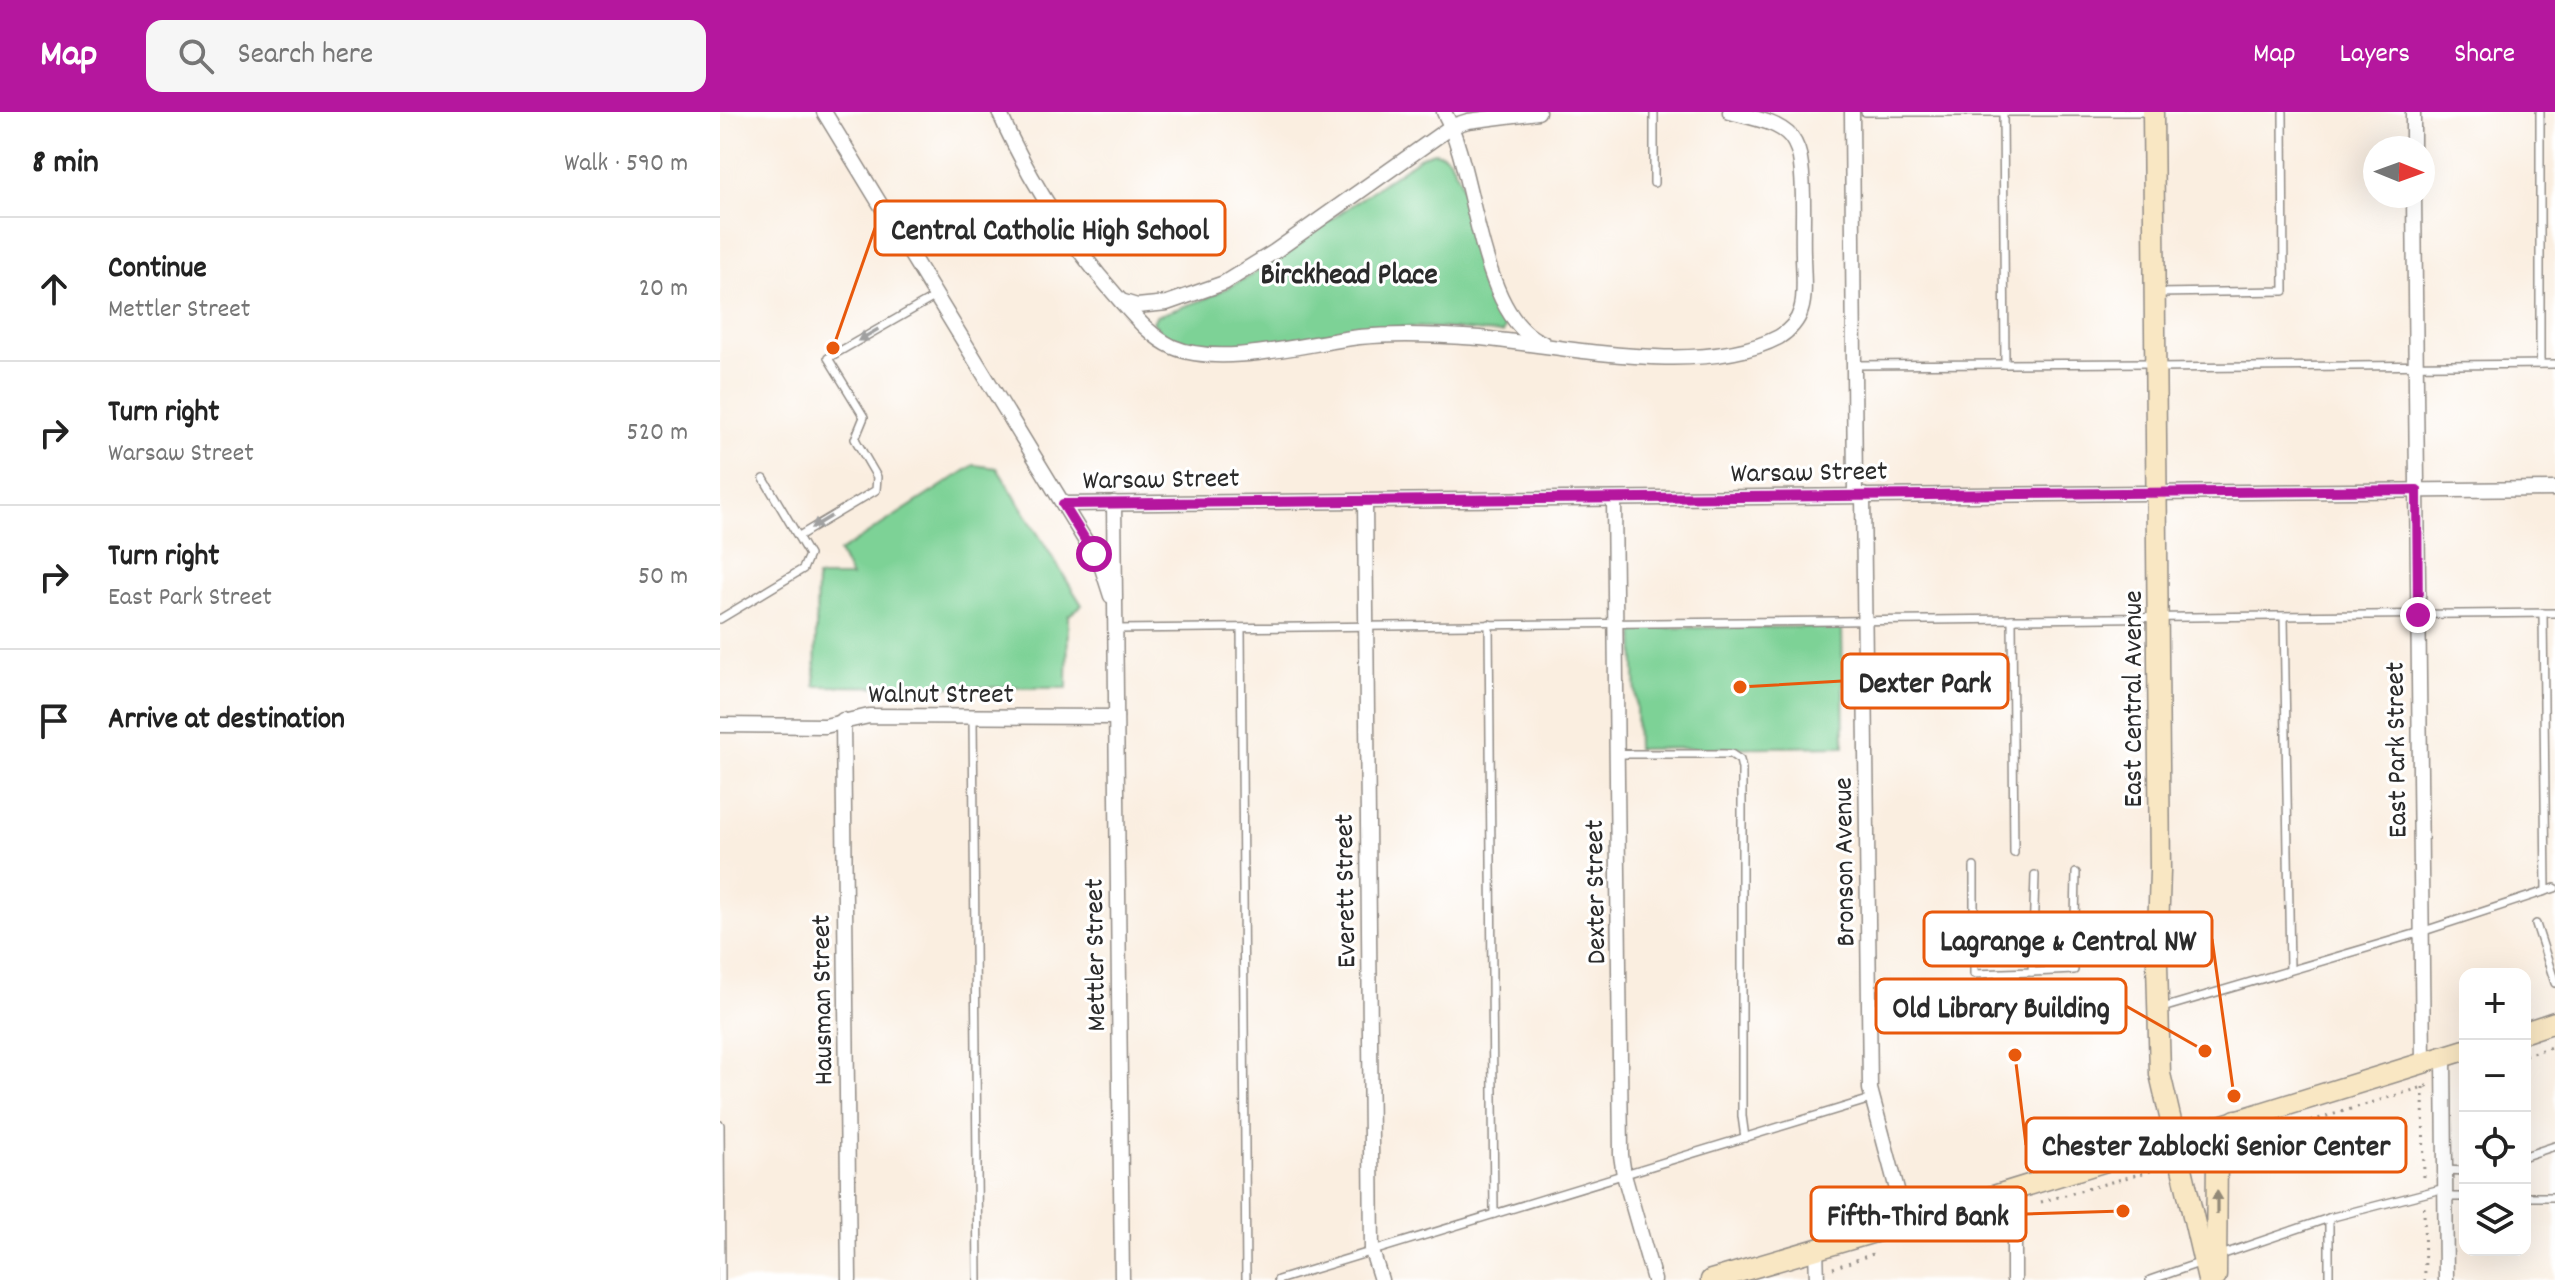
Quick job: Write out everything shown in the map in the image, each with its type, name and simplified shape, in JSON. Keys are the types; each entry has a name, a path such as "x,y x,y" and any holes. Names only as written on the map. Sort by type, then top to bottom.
{"street":[{"name":"Mettler Street","path":"824,112 1102,568 1113,603 1116,629"},
{"path":"999,112 1051,209 1085,259 1161,341 1175,348 1205,355 1241,354 1334,340 1410,334 1672,356 1712,354 1766,342 1787,331 1803,305 1799,153 1785,131 1730,112"},
{"path":"1444,112 1465,165 1490,266 1506,310 1534,339 1563,349"},
{"path":"1121,301 1150,306 1224,283 1274,252 1452,126 1538,112"},
{"name":"Bronson Avenue","path":"1852,112 1854,365 1864,620 1871,1099 1906,1223"},
{"name":"East Central Avenue","path":"2153,112 2160,871 2157,1010 2160,1074 2210,1266"},
{"path":"2413,112 2413,136"},
{"name":"East Park Street","path":"2414,208 2423,1063"},
{"name":"Warsaw Street","path":"1063,504 2555,489"},
{"name":"Dexter Street","path":"1614,499 1621,1155 1654,1280"},
{"name":"Everett Street","path":"1365,501 1372,1251 1381,1280"},
{"name":"Mettler Street","path":"1114,503 1122,1280"},
{"name":"Walnut Street","path":"720,725 825,726 869,716 1116,717"},
{"name":"Hausman Street","path":"843,720 849,1280"},
{"path":"2531,1030 2555,1022"},
{"path":"1711,1280 1906,1223 2459,1052"},
{"path":"2444,1056 2446,1280"},
{"path":"2216,1280 2210,1266 2217,1152 2220,1142 2236,1120"},
{"path":"2014,1189 2014,1280"},
{"path":"1816,1249 1817,1280"}],"lane":[{"path":"1654,112 1654,183"},
{"path":"1865,112 2153,112"},
{"path":"2003,112 2005,364"},
{"path":"2154,293 2284,291 2283,112"},
{"path":"2540,112 2540,364"},
{"path":"799,536 876,490 877,477 855,439 864,417 828,358 936,296"},
{"path":"1854,365 2555,364"},
{"path":"720,619 803,569 809,555 764,479"},
{"path":"2157,1010 2551,890 2543,613"},
{"path":"1116,629 2555,613"},
{"path":"2284,617 2290,969"},
{"path":"2012,619 2014,853"},
{"path":"1489,624 1494,1214"},
{"path":"1241,628 1246,1280"},
{"path":"973,717 978,1280"},
{"path":"1617,754 1731,754 1740,760 1742,1116 1745,1138"},
{"path":"1974,867 1974,974 2074,970 2076,873"},
{"path":"2032,972 2035,875"},
{"path":"2536,924 2555,983"},
{"path":"1278,1280 1871,1099"},
{"path":"720,1125 721,1280"},
{"path":"2531,1154 2555,1146"},
{"path":"2446,1170 2459,1171"},
{"path":"2150,1280 2210,1266 2329,1218 2446,1193 2459,1196"},
{"path":"2531,1197 2555,1197"},
{"path":"2329,1218 2329,1280"}],"path":[{"path":"2531,1053 2555,1046"},
{"path":"2237,1143 2445,1081"}],"green space":[{"path":"1434,152 1450,160 1460,179 1482,268 1505,327 1503,333 1402,327 1347,331 1249,346 1206,348 1169,337 1153,322 1156,316 1205,299 1252,275 1422,156"},
{"path":"974,465 997,468 1082,605 1068,616 1067,688 815,686 817,577 851,577 839,552"},
{"path":"1842,627 1844,746 1637,749 1634,628"}],"place":[{"name":"Central Catholic High School","path":"833,348"},
{"name":"Dexter Park","path":"1740,687"},
{"name":"Old Library Building","path":"2205,1051"},
{"name":"Chester Zablocki Senior Center","path":"2015,1055"},
{"name":"Lagrange & Central NW","path":"2234,1096"},
{"name":"Fifth-Third Bank","path":"2123,1211"}],"district":[{"name":"Birckhead Place","path":"1349,273"}],"route":[{"path":"1094,554 1063,504 2417,490 2418,615"}]}
